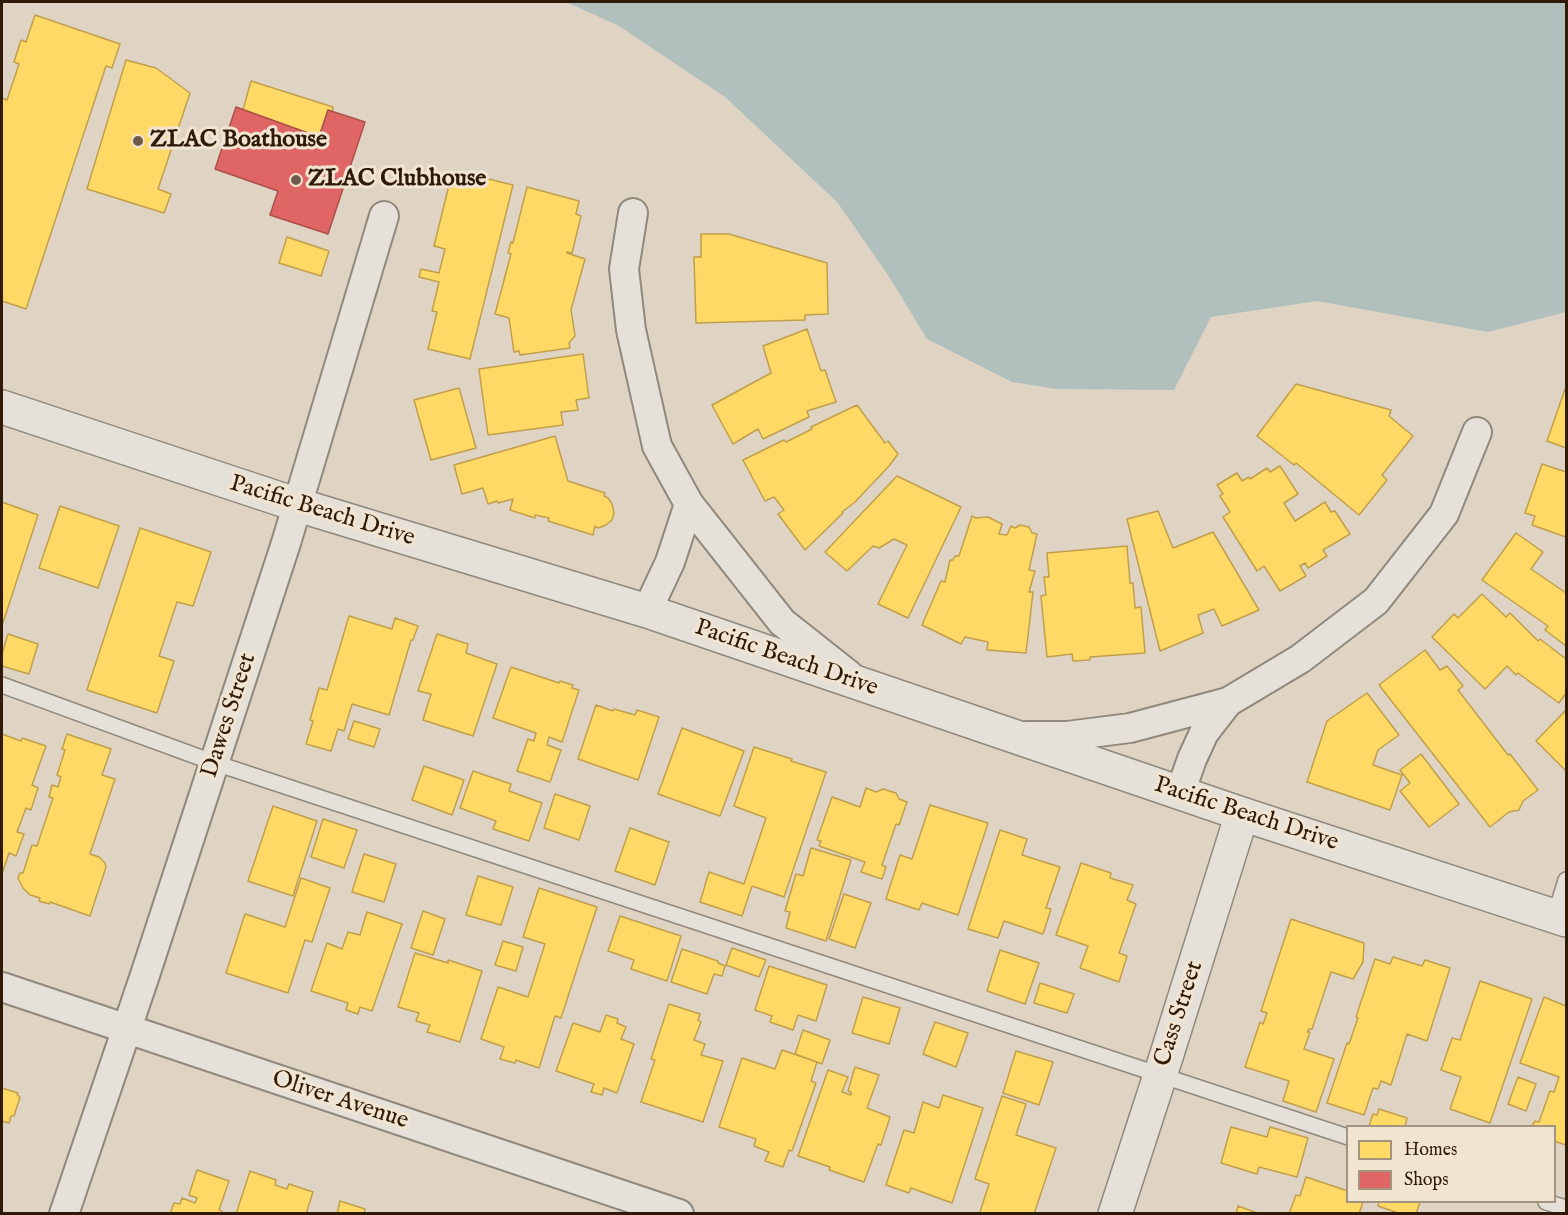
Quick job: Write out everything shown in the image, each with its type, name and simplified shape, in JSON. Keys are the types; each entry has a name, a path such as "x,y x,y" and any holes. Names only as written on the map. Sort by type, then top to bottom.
{"street":[{"path":"633,213 624,269 631,330 657,446 689,504 782,622 862,685"},
{"name":"Dawes Street","path":"64,1214 215,763 298,506 384,216"},
{"name":"Pacific Beach Drive","path":"2,407 298,506 647,611 1242,814 1561,918"},
{"path":"1008,735 1067,736 1130,728 1228,702 1300,659 1376,601 1444,514 1477,432"},
{"path":"647,611 670,562 689,504"},
{"path":"1180,793 1204,733 1228,702"},
{"name":"Cass Street","path":"1116,1214 1242,814"},
{"name":"Oliver Avenue","path":"2,987 679,1214"}],"lane":[{"path":"2,685 215,763 1346,1137"},
{"path":"1561,918 1566,880"},
{"path":"1548,1203 1566,1208"}],"shaded area":[{"path":"566,2 1566,2 1566,312 1488,332 1317,301 1211,317 1174,390 1056,389 1012,382 927,339 888,275 837,202 725,97 619,26"}],"building: Homes":[{"path":"35,15 120,44 112,68 106,66 26,309 2,301 2,98 7,100 19,64 14,62 21,40 26,42"},
{"name":"ZLAC Boathouse","path":"126,60 156,68 190,93 158,189 171,194 164,213 87,189"},
{"path":"251,81 333,107 332,112 328,110 319,137 243,110"},
{"path":"456,171 513,185 470,359 428,349 437,312 432,311 439,282 419,277 421,269 439,273 445,249 434,246 449,185 453,186"},
{"path":"527,187 579,201 576,214 581,216 572,253 567,253 585,259 571,310 575,336 569,343 570,348 520,355 519,351 514,352 509,318 495,314 511,254 508,253 511,242 513,243"},
{"path":"701,234 729,234 827,263 828,314 805,315 805,320 696,323 694,257 701,257"},
{"path":"287,237 329,251 321,276 279,263"},
{"path":"807,329 821,371 825,370 836,402 807,411 809,417 763,439 758,429 733,444 712,405 771,373 763,346"},
{"path":"583,354 589,398 576,400 578,410 561,412 563,425 488,435 479,369"},
{"path":"1296,384 1391,410 1389,416 1413,436 1382,475 1387,480 1359,515 1296,463 1294,465 1257,436"},
{"path":"459,388 476,448 431,460 414,400"},
{"path":"1566,390 1566,448 1547,441"},
{"path":"857,405 885,443 888,441 898,454 855,502 805,550 778,514 784,510 774,497 765,501 743,460 784,440 786,442"},
{"path":"555,436 568,481 605,493 604,496 612,504 614,513 612,520 598,528 595,526 593,535 548,521 549,518 535,515 535,518 510,510 513,499 488,504 483,488 462,494 454,465"},
{"path":"1542,464 1566,472 1566,537 1532,525 1535,516 1525,513"},
{"path":"1280,466 1298,494 1284,503 1295,521 1325,502 1331,512 1335,511 1350,534 1323,550 1327,556 1308,568 1305,563 1300,566 1306,576 1280,591 1264,566 1257,571 1223,517 1230,512 1220,496 1223,494 1217,485 1237,473 1242,481 1249,477 1250,479 1267,468 1270,472"},
{"path":"897,476 961,507 908,618 878,604 907,545 894,539 879,548 873,546 847,571 825,552"},
{"path":"2,502 38,515 2,626"},
{"path":"60,506 119,526 98,588 39,568"},
{"path":"1158,511 1173,548 1213,532 1259,610 1222,626 1214,609 1198,615 1203,633 1160,651 1127,519"},
{"path":"972,516 988,517 1002,524 999,534 1007,535 1011,526 1015,528 1020,525 1029,527 1032,533 1037,534 1029,570 1035,571 1029,592 1033,592 1026,653 987,650 988,642 965,637 961,644 922,625 941,581 945,582 950,560 959,556"},
{"path":"140,528 211,552 193,606 177,602 159,656 174,661 157,713 87,690"},
{"path":"1516,533 1543,552 1531,569 1566,593 1566,646 1545,630 1548,626 1482,580"},
{"path":"1127,546 1135,608 1141,607 1145,653 1090,657 1090,660 1073,661 1072,654 1047,657 1041,596 1046,595 1044,577 1049,577 1047,553"},
{"path":"1482,594 1506,617 1510,613 1538,641 1540,639 1566,659 1566,693 1559,703 1518,673 1516,675 1507,666 1485,689 1432,637 1454,614 1458,618"},
{"path":"349,616 392,629 395,618 418,626 411,640 389,715 352,704 344,731 338,729 331,751 306,744 319,688 327,690"},
{"path":"8,634 38,644 29,674 2,666 2,654"},
{"path":"437,634 468,644 466,653 497,664 473,736 423,720 431,694 418,691"},
{"path":"1425,650 1440,670 1447,666 1463,686 1458,690 1538,790 1523,801 1519,810 1509,812 1490,827 1379,685"},
{"path":"511,667 559,683 560,681 573,685 572,688 579,690 562,742 549,737 547,745 561,750 550,782 517,771 528,739 534,741 536,733 493,718"},
{"path":"1367,693 1399,735 1378,750 1373,765 1402,775 1390,810 1307,782 1327,721"},
{"path":"596,705 635,715 637,710 659,717 638,780 578,759"},
{"path":"1566,710 1566,771 1536,741"},
{"path":"354,721 380,729 374,747 348,739"},
{"path":"682,728 744,751 720,816 658,794"},
{"path":"2,734 46,746 32,785 38,788 31,810 26,808 17,832 24,834 16,856 9,853 2,874"},
{"path":"67,734 111,749 102,775 115,779 90,854 99,857 106,867 90,916 50,902 49,904 39,901 40,898 30,895 23,888 18,878 20,873 23,873 32,845 37,846 53,798 49,797 52,785 58,787 61,777 57,775 65,750 62,749"},
{"path":"754,747 826,772 784,897 752,886 742,916 700,902 709,872 744,884 766,818 734,806"},
{"path":"1421,754 1459,804 1429,827 1400,791 1410,783 1400,770"},
{"path":"424,766 464,780 452,815 412,800"},
{"path":"473,771 511,784 509,791 542,803 529,841 493,829 496,821 460,808"},
{"path":"866,788 876,792 883,789 896,793 899,799 907,802 899,825 896,824 882,865 886,867 882,879 861,872 865,862 819,846 821,841 817,840 832,797 860,807"},
{"path":"555,794 590,806 579,840 544,828"},
{"path":"930,805 988,823 958,915 922,903 919,910 886,899 900,855 912,859"},
{"path":"273,806 317,821 293,896 248,881"},
{"path":"323,819 357,830 344,868 311,857"},
{"path":"630,828 669,842 655,885 615,871"},
{"path":"1000,830 1027,839 1022,855 1060,867 1046,908 1051,909 1043,934 1004,921 998,938 968,929"},
{"path":"811,848 851,860 826,941 786,928 790,912 785,911 796,874 803,876"},
{"path":"364,854 396,864 384,902 352,892"},
{"path":"1081,863 1111,873 1110,878 1133,885 1127,900 1136,904 1119,953 1127,956 1119,982 1080,968 1088,946 1056,935"},
{"path":"478,876 513,887 501,925 466,915"},
{"path":"301,878 330,888 312,942 305,940 288,993 226,973 245,914 285,927"},
{"path":"539,888 597,907 561,1018 555,1016 539,1068 516,1060 515,1063 500,1059 504,1047 481,1039 498,987 528,997 545,944 523,937"},
{"path":"844,894 871,903 855,948 829,939"},
{"path":"423,911 445,919 433,955 411,948"},
{"path":"367,912 402,924 372,1011 360,1007 358,1014 346,1010 348,1003 311,991 327,943 342,949 348,932 360,935"},
{"path":"620,916 681,936 667,981 631,969 634,960 608,951"},
{"path":"1291,919 1364,943 1363,962 1353,979 1331,972 1312,1029 1307,1032 1310,1032 1304,1049 1334,1059 1316,1112 1283,1101 1289,1081 1245,1067 1260,1022 1263,1024 1267,1013 1261,1011"},
{"path":"503,941 523,947 516,971 495,965"},
{"path":"732,948 766,960 759,977 726,965"},
{"path":"682,949 718,961 725,966 722,976 714,974 707,994 671,982"},
{"path":"1000,950 1039,963 1025,1004 987,991"},
{"path":"415,953 448,963 448,960 482,971 460,1042 427,1032 430,1025 416,1021 419,1013 398,1007"},
{"path":"1393,957 1422,966 1425,960 1450,968 1427,1041 1407,1034 1391,1085 1381,1081 1378,1089 1373,1088 1364,1115 1327,1103 1358,1018 1356,1017 1375,959 1390,964"},
{"path":"769,966 827,985 816,1021 798,1015 793,1030 770,1022 772,1016 755,1010"},
{"path":"1480,981 1532,999 1490,1123 1450,1109 1461,1077 1441,1070 1452,1038 1460,1040"},
{"path":"1040,983 1074,994 1067,1013 1034,1003"},
{"path":"863,997 900,1008 889,1044 852,1033"},
{"path":"1544,997 1566,1006 1566,1145 1556,1142 1556,1125 1533,1125 1535,1121 1539,1122 1550,1091 1554,1092 1559,1077 1520,1063"},
{"path":"669,1004 700,1014 698,1020 701,1022 694,1040 705,1044 701,1055 723,1061 703,1122 641,1102 655,1060 651,1059"},
{"path":"606,1015 618,1019 617,1023 626,1027 621,1039 634,1044 617,1093 604,1088 602,1095 591,1092 594,1084 556,1071 573,1023 600,1032"},
{"path":"935,1022 968,1033 956,1067 923,1054"},
{"path":"803,1030 830,1040 822,1064 795,1054"},
{"path":"782,1050 817,1062 811,1081 816,1083 792,1151 789,1150 783,1167 765,1161 769,1152 754,1146 756,1139 719,1127 742,1058 775,1069"},
{"path":"1016,1051 1053,1062 1039,1105 1003,1093"},
{"path":"855,1067 879,1075 867,1108 890,1117 881,1145 878,1144 864,1182 798,1156 828,1070 848,1077 842,1092 851,1095 848,1091"},
{"path":"1518,1077 1536,1084 1526,1111 1508,1104"},
{"path":"2,1088 18,1093 20,1097 14,1116 11,1116 9,1123 2,1121"},
{"path":"943,1095 983,1108 952,1203 911,1188 909,1193 886,1185 904,1130 914,1133 923,1102 939,1108"},
{"path":"1002,1096 1026,1104 1016,1135 1056,1148 1034,1214 985,1214 980,1212 989,1184 975,1179"},
{"path":"1379,1109 1407,1118 1405,1125 1369,1125 1373,1114 1377,1115"},
{"path":"1231,1127 1267,1137 1270,1127 1308,1138 1297,1177 1259,1167 1257,1174 1221,1163"},
{"path":"197,1170 229,1181 219,1210 222,1211 221,1214 170,1214 174,1203 180,1204 182,1198 195,1203 197,1198 189,1195"},
{"path":"250,1171 276,1180 275,1185 287,1189 289,1184 313,1192 306,1214 236,1214"},
{"path":"1306,1177 1346,1190 1346,1203 1363,1203 1359,1214 1289,1214 1296,1195 1300,1196"},
{"path":"340,1201 365,1209 364,1214 337,1214"},
{"path":"1379,1203 1420,1203 1416,1214 1401,1214 1378,1206"},
{"path":"1238,1206 1260,1214 1236,1214"}],"building: Shops":[{"name":"ZLAC Clubhouse","path":"236,107 319,137 328,110 365,122 328,234 270,215 278,191 215,169"}],"place":[{"name":"ZLAC Boathouse","path":"138,141"},
{"name":"ZLAC Clubhouse","path":"296,180"}]}
